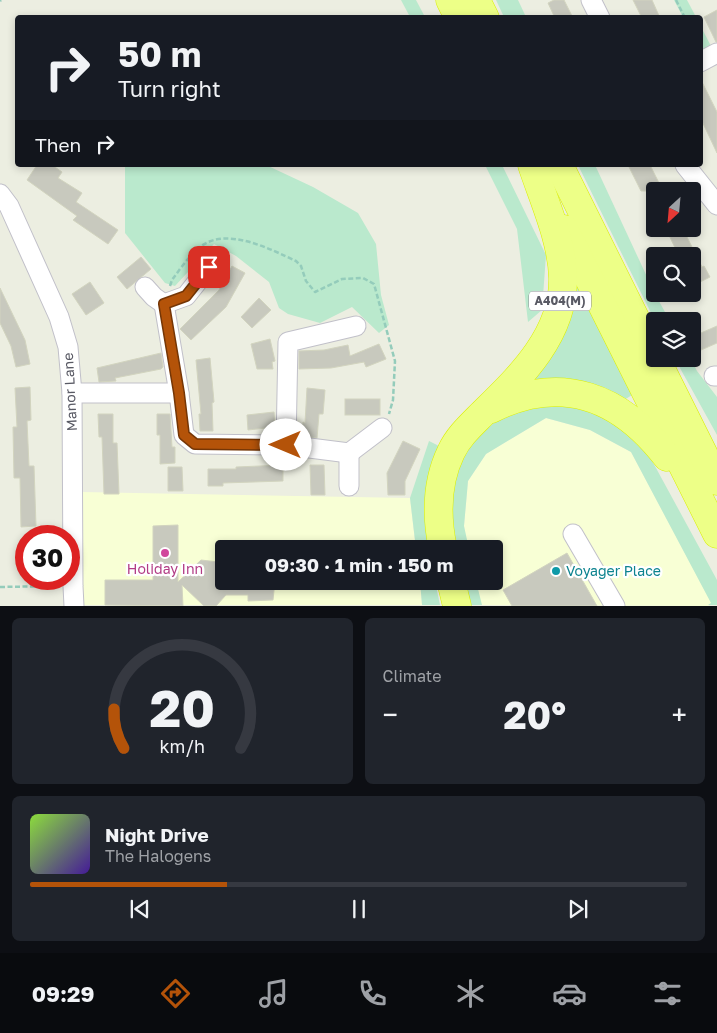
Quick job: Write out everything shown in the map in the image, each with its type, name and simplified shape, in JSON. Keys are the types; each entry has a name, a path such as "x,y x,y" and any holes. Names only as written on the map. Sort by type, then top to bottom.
{"highway":[{"path":"450,0 458,15"},
{"path":"476,0 484,15"},
{"name":"A404(M)","path":"442,540 438,509 441,478 445,464 458,439 524,370 541,348 549,336 559,310 563,279 561,264 555,236 533,167"},
{"name":"A404(M)","path":"533,167 708,490"},
{"name":"A404(M)","path":"560,167 646,340"},
{"name":"A404(M)","path":"659,367 708,490 717,534"},
{"name":"A404(M)","path":"482,414 518,398 545,392 558,391 592,398 623,413 638,425 665,454 708,490"},
{"path":"453,590 457,606"}],"street":[{"path":"591,0 598,15"},
{"path":"703,60 717,53"},
{"path":"687,167 717,204"},
{"name":"Manor Lane","path":"0,194 9,206 59,317 68,347 72,393 73,525"},
{"path":"164,304 186,296 209,267"},
{"path":"146,287 154,297 164,304 184,435 195,444 286,445 349,453 382,428"},
{"path":"286,445 288,342 356,326"},
{"path":"72,393 179,393"},
{"path":"349,453 350,486"},
{"path":"573,534 615,606"},
{"name":"Manor Lane","path":"73,590 74,606"}],"path":[{"path":"676,0 684,15"},
{"path":"164,304 172,280 187,261 200,246 217,238 254,242 296,261 301,266 306,281 315,292 342,279 363,278 374,284 394,361 392,400 389,415 382,428"},
{"path":"0,587 15,587"}],"shaded area":[{"path":"401,0 416,0 424,15 409,15"},
{"path":"496,0 518,0 525,15 503,15"},
{"path":"674,0 687,0 695,15 682,15"},
{"path":"703,31 711,46 703,50"},
{"path":"125,167 270,167 313,187 358,213 376,244 381,295 389,325 379,333 352,307 320,323 288,314 279,308 269,282 236,256 214,244 175,286 165,283 125,233"},
{"path":"486,167 503,167 546,255 542,310 528,322 517,229"},
{"path":"579,167 596,167 646,275 646,302 659,302 665,312 651,312"},
{"path":"568,266 632,395 621,402 529,388"},
{"path":"679,367 695,367 717,397 717,435"},
{"path":"541,402 583,407 615,423 650,457 717,580 717,605 708,605 711,603 631,452 590,430 546,418 486,454 468,481 464,526 467,540 453,540 451,530 452,483 470,445 501,416"},
{"path":"546,418 590,430 631,452 712,604 708,606 480,605 476,590 503,590 503,540 466,540 464,526 468,481 486,454"},
{"path":"429,441 441,447 430,540 415,540 410,498"},
{"path":"81,492 410,498 415,540 215,540 215,590 421,590 422,605 83,605"},
{"path":"421,590 437,590 440,605 422,605"},
{"path":"465,590 478,590 482,605 469,605"}],"building":[{"path":"554,0 564,0 572,15 554,15 548,3"},
{"path":"633,0 652,0 659,15 640,15"},
{"path":"717,10 717,42 716,42 704,17"},
{"path":"703,84 717,112 717,153 703,123"},
{"path":"36,167 55,167 62,172 58,178 82,193 76,202 118,230 108,244 73,220 77,216 27,180"},
{"path":"629,167 651,167 658,182 646,182 646,191 641,191"},
{"path":"670,238 688,238 692,247 675,247"},
{"path":"141,257 151,269 127,289 117,277"},
{"path":"701,265 702,267 704,266 710,277 701,282"},
{"path":"232,266 245,273 226,307 191,340 180,329 219,290"},
{"path":"90,282 104,303 86,315 72,294"},
{"path":"0,288 25,340 30,364 16,367 11,346 0,323"},
{"path":"259,298 271,310 252,328 241,317"},
{"path":"717,326 717,343 701,350 701,333"},
{"path":"270,339 275,361 272,362 273,369 257,369 251,344"},
{"path":"379,344 386,359 366,367 364,362 331,368 299,369 299,351 324,350 348,345 350,356"},
{"path":"161,353 163,367 161,369 115,378 116,381 99,382 97,368"},
{"path":"210,358 214,402 212,403 213,431 200,431 199,414 201,414 196,360"},
{"path":"30,387 31,420 27,421 29,466 34,466 36,525 21,525 20,478 14,478 13,427 17,427 15,388"},
{"path":"307,388 325,390 323,414 319,414 317,438 302,436 303,422 305,423"},
{"path":"345,399 380,399 380,415 345,415"},
{"path":"274,412 275,427 248,430 247,415"},
{"path":"98,414 113,414 113,443 117,443 119,494 104,494 102,437 99,437"},
{"path":"157,414 170,414 172,447 175,447 175,463 160,464 160,435 157,435"},
{"path":"403,441 420,449 405,481 405,495 388,495 387,473"},
{"path":"283,465 283,481 223,483 223,486 208,486 208,469"},
{"path":"310,465 324,465 325,495 311,495"},
{"path":"168,467 182,467 183,491 168,491"},
{"name":"Holiday Inn","path":"178,525 178,582 201,560 215,562 215,590 274,590 273,600 248,601 248,595 226,595 216,606 204,606 182,585 183,606 105,605 105,580 153,580 153,526"},
{"name":"Voyager Place","path":"567,553 597,606 512,606 503,590"}],"place":[{"name":"Holiday Inn","path":"165,553"},
{"name":"Voyager Place","path":"556,571"}],"route":[{"path":"209,267 186,296 164,304 184,435 195,444 286,445"}]}
